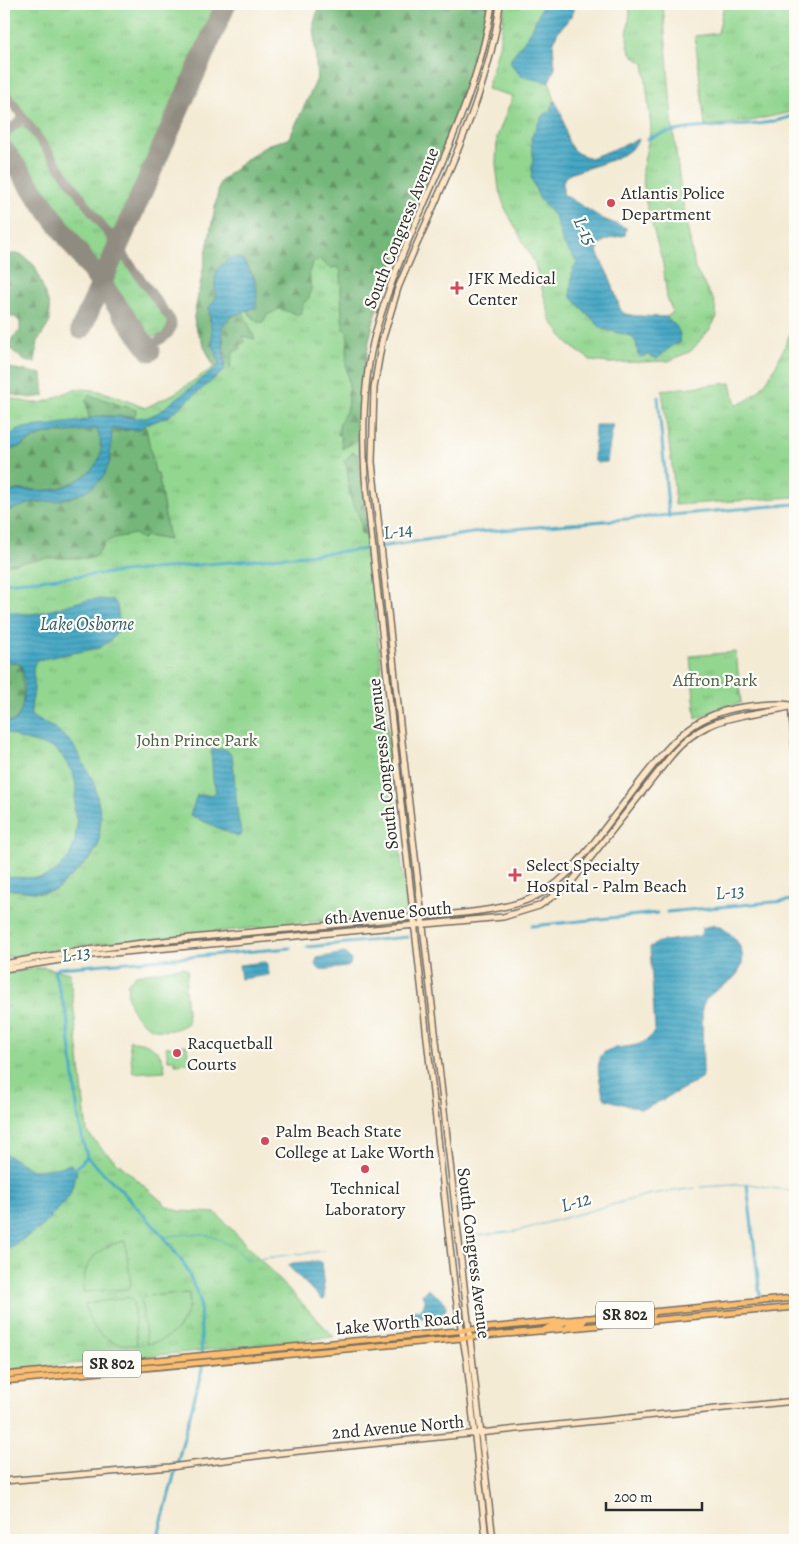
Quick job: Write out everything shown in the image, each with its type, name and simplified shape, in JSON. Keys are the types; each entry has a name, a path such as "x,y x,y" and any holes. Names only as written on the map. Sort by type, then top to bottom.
{"main road":[{"name":"South Congress Avenue","path":"492,4 477,74 391,283 376,333 366,394 364,462 455,1292 493,1540"},
{"name":"South Congress Avenue","path":"486,1540 470,1338 403,754 371,446 374,388 382,341 398,288 480,91 490,60 499,4"},
{"path":"435,201 434,190 446,162 446,151"},
{"path":"382,341 379,334 391,292 391,283"},
{"name":"6th Avenue South","path":"4,964 90,949 423,916 508,906 526,901 549,889 576,864 664,750 692,725 733,708 782,703 793,705"},
{"path":"793,705 795,750"},
{"name":"6th Avenue South","path":"4,969 92,955 512,915 538,906 554,896 582,870 676,749 696,732 728,717 783,709 793,705"},
{"path":"394,728 402,742"},
{"path":"395,742 403,754"},
{"name":"Lake Worth Road","path":"4,1375 795,1298"},
{"name":"Lake Worth Road","path":"4,1381 795,1307"},
{"path":"629,1323 634,1318 652,1316 655,1312"},
{"path":"566,1329 571,1323 583,1322 586,1318"},
{"path":"542,1331 548,1327 562,1325 568,1320"},
{"path":"143,1368 170,1358"},
{"name":"2nd Avenue North","path":"4,1480 184,1466 287,1452 795,1401"},
{"path":"485,1530 493,1540"}],"green space":[{"path":"4,4 219,4 120,228 112,231 108,229 4,85"},
{"name":"John Prince Park","path":"320,4 487,5 469,83 399,247 382,293 365,362 362,386 359,457 406,906 403,913 96,944 4,958 4,398 40,403 69,391 83,389 111,394 145,408 177,392 214,367 195,326 194,317 220,182 243,162 269,144 289,139 317,79 314,23"},
{"path":"320,4 487,5 469,83 447,139 398,251 377,308 369,340 364,373 359,439 342,449 341,437 338,434 340,422 347,410 349,386 346,365 348,339 347,333 343,329 341,271 337,267 331,268 320,260 313,262 309,272 311,289 309,298 303,304 300,315 279,309 267,315 263,322 257,322 247,311 256,306 254,276 242,259 215,281 216,298 209,314 219,366 214,367 195,326 194,317 220,182 243,162 269,144 289,139 317,79 314,23"},
{"path":"505,4 576,4 572,15 557,33 553,45 555,68 549,81 569,145 574,152 591,158 639,139 623,155 568,175 563,181 563,195 603,219 626,228 625,235 605,241 597,252 611,281 620,309 625,314 635,316 667,317 673,312 667,298 663,264 646,203 642,170 651,128 644,63 631,52 627,38 630,4 663,4 672,121 681,192 695,269 714,301 717,317 710,329 691,351 669,361 609,363 592,361 569,345 551,321 535,264 505,208 499,190 496,164 497,137 513,96 487,89 499,46"},
{"path":"724,4 795,4 795,111 747,122 705,126 695,36 718,33"},
{"path":"21,126 28,129 109,241 110,245 102,270 8,142 12,130"},
{"path":"10,254 21,254 35,266 49,305 50,322 38,341 35,363 25,361 8,347 13,337 20,331 20,322 15,317 4,317 4,262"},
{"path":"122,259 168,321 168,326 161,335 151,337 146,333 108,281 118,261"},
{"path":"243,312 255,339 243,336 245,342 240,345 240,349 233,352 230,367 225,364 222,327 230,317"},
{"path":"795,322 795,497 675,505 662,390 731,383 736,405 747,400 766,382 773,371"},
{"path":"4,354 10,368 42,374 44,396 30,398 4,393"},
{"path":"89,395 136,410 135,416 106,416 89,419 86,400"},
{"path":"143,426 146,428 155,472 158,473 169,540 147,536 142,539 134,534 109,541 96,556 91,558 49,558 4,565 4,512 35,502 69,498 95,485 112,429 125,431"},
{"path":"97,429 102,452 95,466 82,478 66,486 50,490 22,490 4,494 4,451 16,448 50,433"},
{"path":"353,452 359,456 366,519 364,535 360,532 360,520 351,499 344,461"},
{"name":"Affron Park","path":"736,652 741,703 718,709 696,719 690,656"},
{"path":"9,662 22,665 23,702 19,716 14,721 4,722 4,665"},
{"path":"43,967 70,973 87,1132 103,1150 167,1206 178,1211 216,1213 334,1337 4,1371 4,974"},
{"path":"183,967 188,970 185,989 188,1023 177,1029 165,1031 145,1024 137,1017 131,1007 128,996 128,983 136,975"},
{"path":"129,1041 143,1042 154,1048 164,1064 165,1071 133,1073"},
{"name":"Racquetball Courts","path":"187,1045 189,1063 175,1064 175,1060 168,1060 166,1047"},
{"path":"125,1241 131,1285 128,1289 83,1292 85,1273 93,1258 106,1247"},
{"path":"189,1293 187,1312 179,1327 166,1338 147,1344 141,1300 144,1296"},
{"path":"129,1297 133,1301 137,1345 117,1343 102,1335 91,1322 85,1304"}],"water":[{"path":"543,4 576,4 572,15 557,33 553,45 555,68 549,81 546,82 521,76 511,64 511,58 530,33"},
{"path":"554,101 562,117 569,143 573,150 581,155 592,158 639,139 623,155 568,175 563,181 563,194 603,219 626,228 625,235 605,241 597,252 611,281 620,309 625,314 667,317 677,328 680,335 680,343 673,345 657,359 648,355 641,357 638,354 636,342 631,336 602,329 571,297 573,269 577,262 563,243 555,217 539,198 531,177 533,156 531,138 542,116 550,111"},
{"path":"235,257 242,259 253,276 257,299 256,307 230,317 222,327 225,370 169,416 143,426 139,430 112,429 110,461 104,476 95,485 69,498 35,502 4,512 4,494 21,490 57,489 73,483 95,466 99,459 101,448 97,429 50,433 16,448 4,451 4,437 8,437 18,429 82,421 97,416 146,418 159,412 219,366 219,359 213,346 209,308 216,298 216,273 222,264"},
{"path":"595,425 613,425 607,462 597,463 594,460"},
{"name":"Lake Osborne","path":"113,600 117,605 120,628 111,640 99,648 37,660 33,670 34,691 31,716 54,728 72,743 94,782 101,816 99,844 90,859 56,890 43,893 4,889 4,877 41,878 56,872 69,857 75,841 77,822 74,812 76,785 73,774 63,757 54,748 18,738 4,731 4,722 14,722 21,710 24,694 24,676 20,663 9,662 4,665 4,611 24,614 36,613 81,601"},
{"path":"225,749 232,755 238,818 242,834 238,837 190,815 197,795 212,795 216,791 213,780 211,750"},
{"path":"715,925 728,932 734,938 743,958 742,966 734,978 709,996 702,1007 703,1072 701,1079 649,1107 640,1109 605,1099 599,1076 599,1062 603,1054 609,1050 639,1044 648,1039 655,1030 650,947 659,942 699,936 701,935 702,928"},
{"path":"345,953 351,960 350,965 347,967 320,970 315,965 317,958"},
{"path":"264,962 268,964 269,975 241,979 239,965"},
{"path":"4,1153 32,1170 56,1168 71,1164 77,1172 69,1197 43,1226 4,1252"},
{"path":"321,1262 325,1299 322,1300 288,1266 292,1263"},
{"path":"427,1289 444,1302 445,1310 435,1318 413,1316 409,1311 419,1310 423,1307 425,1301 422,1295"},
{"path":"699,1535 723,1538 724,1540 648,1540"}],"waterway":[{"name":"L-15","path":"647,139 683,129 758,124 777,121 795,115"},
{"name":"L-15","path":"658,397 669,517"},
{"name":"L-14","path":"4,583 359,550 479,532 795,504"},
{"name":"L-13","path":"667,912 795,900"},
{"name":"L-13","path":"532,926 658,913"},
{"name":"L-13","path":"307,947 407,937"},
{"name":"L-13","path":"157,1540 202,1369 200,1300 186,1267 164,1237 120,1189 87,1157 79,1123 67,1016 54,971 59,968 290,948"},
{"path":"75,1169 87,1157"},
{"path":"747,1184 760,1295"},
{"name":"L-12","path":"701,1187 750,1184 795,1192"},
{"name":"L-12","path":"464,1237 517,1231 651,1194 695,1188"},
{"name":"L-12","path":"164,1237 189,1234 209,1236 227,1244 246,1260 324,1251"}],"taxiway":[{"path":"4,91 171,320 172,325 169,333 161,340 147,346"},
{"path":"4,134 24,118"},
{"path":"108,233 117,236 125,230"}],"runway":[{"path":"81,329 226,4"},
{"path":"4,150 150,351"}],"place":[{"name":"Atlantis Police Department","path":"611,203"},
{"name":"JFK Medical Center","path":"457,288"},
{"name":"Select Specialty Hospital - Palm Beach","path":"515,875"},
{"name":"Racquetball Courts","path":"177,1053"},
{"name":"Palm Beach State College at Lake Worth","path":"265,1141"},
{"name":"Technical Laboratory","path":"365,1169"}]}
